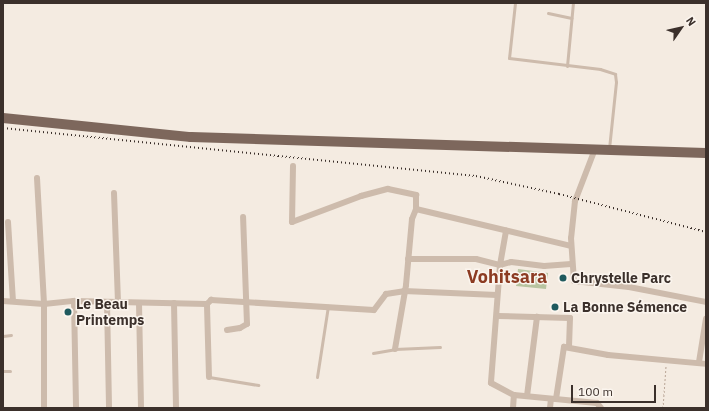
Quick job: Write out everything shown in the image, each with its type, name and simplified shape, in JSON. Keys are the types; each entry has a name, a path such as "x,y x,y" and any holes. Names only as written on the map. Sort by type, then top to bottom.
{"main road":[{"path":"3,118 191,137 706,152"}],"street":[{"path":"595,148 576,198 571,246 571,264 574,281 629,287 706,302"},
{"path":"293,166 292,222 361,196 388,189 416,195 416,209 412,219 404,291 395,349"},
{"path":"37,178 44,304 44,408"},
{"path":"114,194 118,302"},
{"path":"416,209 506,232 571,246"},
{"path":"227,330 247,324 248,300 243,217"},
{"path":"8,222 13,301"},
{"path":"506,232 496,295 498,316 490,383 514,394 554,399 582,405 597,403 601,408"},
{"path":"408,259 476,259 500,266 512,262 544,266 571,264"},
{"path":"3,301 44,304 74,301 207,304 211,300 248,300 374,310 386,294 404,291 496,295"},
{"path":"74,301 76,408"},
{"path":"107,302 109,408"},
{"path":"139,303 141,408"},
{"path":"174,303 176,408"},
{"path":"207,304 209,377"},
{"path":"498,316 570,318 569,347"},
{"path":"527,396 537,317"},
{"path":"699,362 706,320"},
{"path":"550,408 554,399 564,347 608,355 699,362 706,364"},
{"path":"513,408 514,394"}],"lane":[{"path":"515,3 509,58 600,69 615,74 616,82 609,149"},
{"path":"567,66 572,3"},
{"path":"548,13 571,18"},
{"path":"317,377 328,306"},
{"path":"3,336 11,336"},
{"path":"373,353 395,349 440,347"},
{"path":"3,371 10,371"},
{"path":"209,377 258,385"}],"path":[{"path":"663,408 667,383 666,360"}],"green space":[{"path":"518,269 548,273 546,289 516,286"}],"railway":[{"path":"3,128 476,176 559,194 706,232"}],"place":[{"name":"Chrystelle Parc","path":"563,278"},
{"name":"La Bonne Sémence","path":"555,307"},
{"name":"Le Beau Printemps","path":"68,312"}],"district":[{"name":"Vohitsara","path":"507,277"}]}
